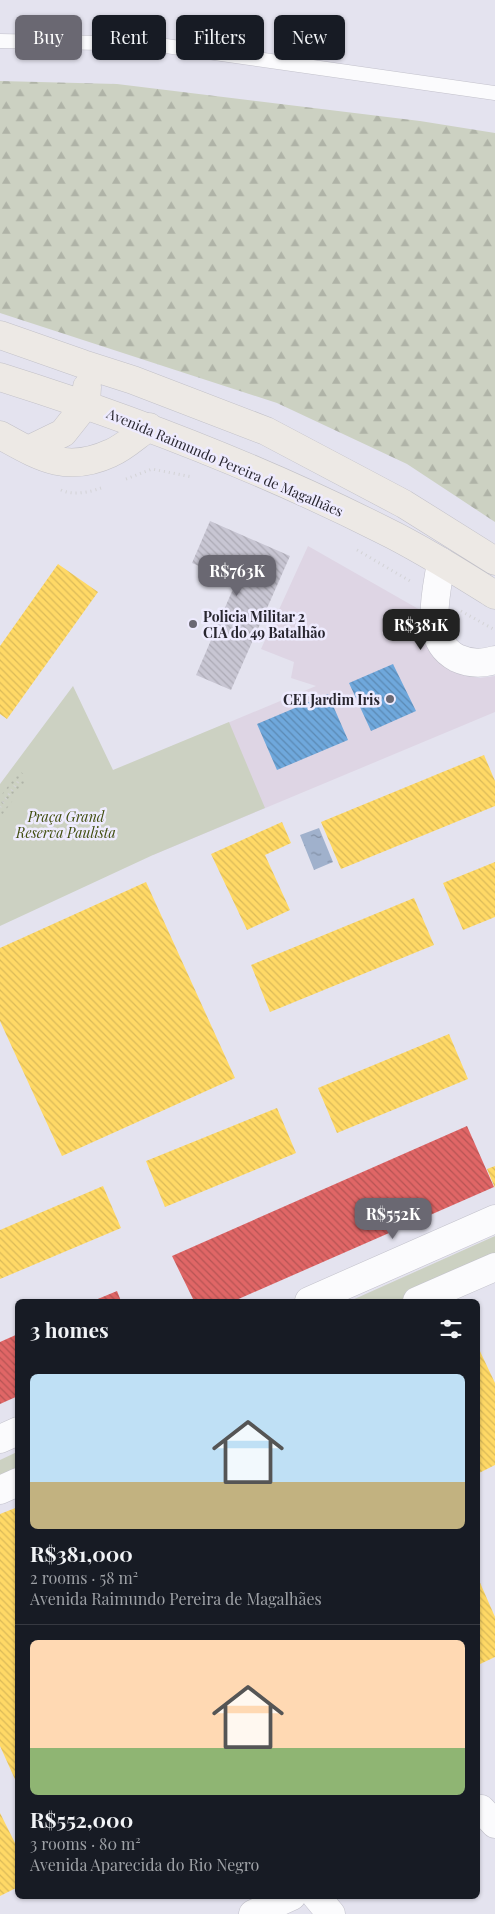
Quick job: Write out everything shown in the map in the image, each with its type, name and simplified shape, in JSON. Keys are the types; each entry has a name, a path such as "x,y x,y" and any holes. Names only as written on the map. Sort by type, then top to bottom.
{"main road":[{"path":"0,335 133,380 266,431 404,504 495,561"},
{"path":"28,450 63,433 86,404 87,386 83,364"},
{"name":"Avenida Raimundo Pereira de Magalhães","path":"0,377 86,404 149,427 288,485 384,530 495,594"},
{"path":"0,435 54,462 79,464 112,453 149,427"}],"street":[{"path":"440,562 434,620 436,634 443,646 452,655 463,661 474,663 495,660"},
{"path":"314,1299 495,1219"},
{"path":"422,1299 495,1267"},
{"path":"0,1439 15,1432"},
{"path":"0,1490 15,1483"},
{"path":"253,1914 286,1899"},
{"path":"318,1899 331,1914"}],"lane":[{"path":"0,41 152,44 495,93"}],"path":[{"path":"118,482 152,469 197,478"},
{"path":"59,489 68,493 92,492 109,485"},
{"path":"356,550 495,630"},
{"path":"0,807 20,779"}],"shaded area":[{"name":"CEI Jardim Iris","path":"308,546 422,611 450,669 464,675 479,678 495,676 495,712 153,855 113,771 316,686 291,678 294,662 261,649"}],"green space":[{"path":"0,81 117,84 420,121 495,133 495,522 407,464 277,403 0,313"},
{"name":"Praça Grand Reserva Paulista","path":"73,686 113,770 229,722 265,808 153,855 0,926 0,784"},
{"path":"21,772 26,776 26,782 0,818 0,797 17,774"},
{"path":"495,1236 495,1260 408,1299 354,1299"},
{"path":"15,1453 15,1477 0,1484 0,1460"}],"water":[{"path":"319,828 333,862 314,870 300,835"}],"building: Homes":[{"path":"58,564 98,592 7,719 0,714 0,646"},
{"path":"484,755 495,781 495,806 341,869 321,822"},
{"path":"282,822 291,843 265,855 290,910 247,930 211,854"},
{"path":"495,862 495,917 463,930 443,883"},
{"path":"146,882 235,1078 62,1156 0,1021 0,948"},
{"path":"414,898 434,945 270,1012 251,965"},
{"path":"449,1034 468,1079 337,1133 318,1088"},
{"path":"277,1108 296,1153 165,1207 146,1161"},
{"path":"495,1166 495,1188 487,1169"},
{"path":"103,1186 121,1228 0,1279 0,1230"},
{"path":"480,1351 495,1383 495,1465 480,1472"},
{"path":"15,1508 15,1779 0,1746 0,1514"},
{"path":"480,1583 495,1617 495,1657 480,1664"},
{"path":"0,1813 15,1843 15,1888 0,1896"}],"building: Shops":[{"path":"467,1126 494,1187 239,1299 193,1299 172,1256"},
{"path":"117,1291 120,1299 98,1299"},
{"path":"15,1335 15,1397 0,1404 0,1342"}],"building: Schools":[{"path":"393,664 416,711 371,731 349,683"},
{"path":"328,694 348,740 277,770 257,724"}],"building: Other":[{"path":"210,521 290,556 231,690 196,675 236,582 192,563"}],"place":[{"name":"Policia Militar 2 CIA do 49 Batalhão","path":"193,624"},
{"name":"CEI Jardim Iris","path":"390,699"}]}
